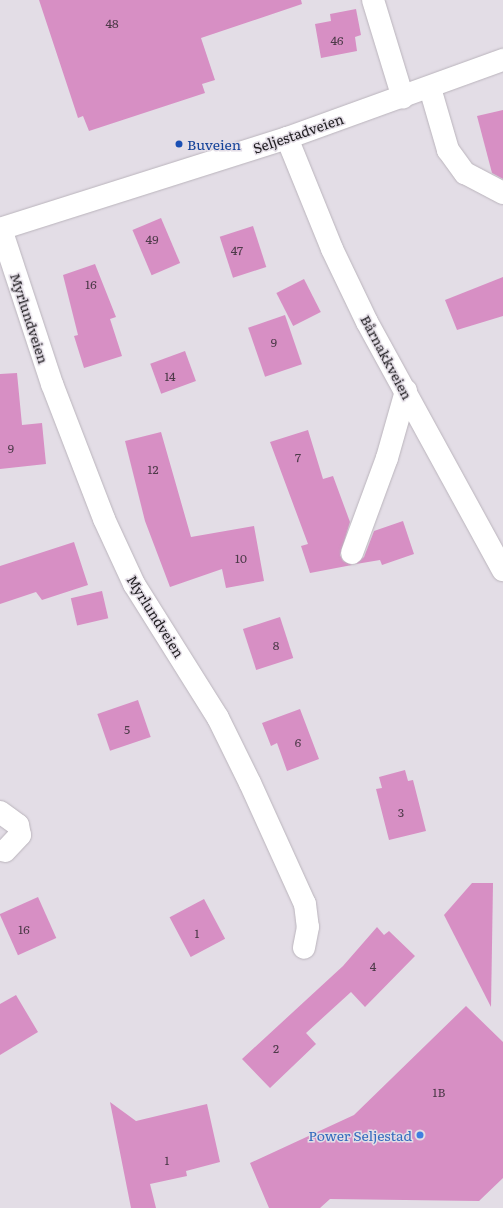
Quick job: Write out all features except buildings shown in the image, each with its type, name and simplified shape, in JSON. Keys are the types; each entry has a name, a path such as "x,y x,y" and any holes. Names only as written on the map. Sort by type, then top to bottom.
{"street":[{"path":"373,0 403,98"},
{"name":"Seljestadveien","path":"1,229 287,138 403,98 503,60"},
{"path":"430,88 448,150 465,173 503,193"},
{"name":"Bårnakkveien","path":"287,138 332,249 406,391 503,570"},
{"name":"Myrlundveien","path":"1,229 52,384 104,519 134,584 218,718 250,783 305,904 308,928 304,948"},
{"path":"352,553 387,458 406,391"},
{"path":"0,812 18,825 20,835 4,851"}],"place":[{"name":"Buveien","path":"179,144"},
{"name":"Power Seljestad","path":"420,1135"}]}
